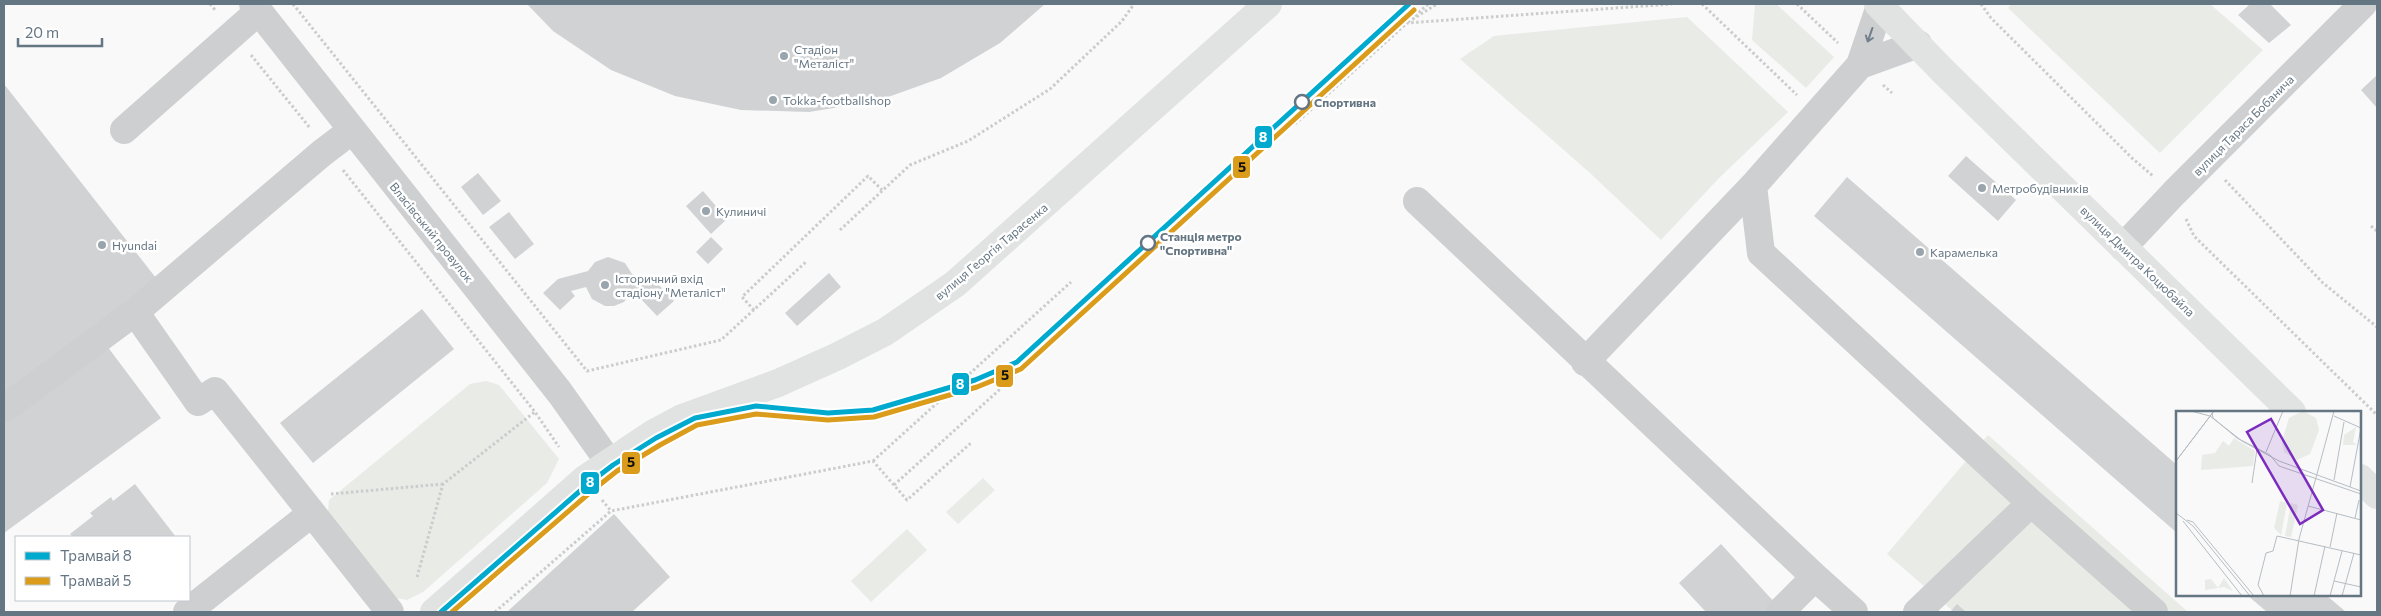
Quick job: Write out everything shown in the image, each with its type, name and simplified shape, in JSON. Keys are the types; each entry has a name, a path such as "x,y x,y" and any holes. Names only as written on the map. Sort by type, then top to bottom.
{"main road":[{"name":"вулиця Георгія Тарасенка","path":"434,612 585,479 609,462 680,419 778,383 836,358 885,332 955,284 1268,4"},
{"name":"вулиця Дмитра Коцюбайла","path":"1879,5 2291,411"},
{"path":"2361,479 2377,495"}],"street":[{"name":"вулиця Тараса Бобанича","path":"2123,247 2363,4"},
{"path":"1585,362 1753,186 1860,64 1879,5"},
{"path":"124,130 234,34 256,7"},
{"name":"Власівський провулок","path":"256,7 351,131 560,393 609,462"},
{"path":"1860,64 1918,44"},
{"path":"4,409 136,312 327,149 351,131"},
{"path":"1753,186 1761,253 2031,503 2154,612"},
{"path":"1417,201 1585,362 1854,612"},
{"path":"136,312 198,402 215,391 320,504 390,612"},
{"path":"1917,612 2031,503"},
{"path":"187,612 320,504"},
{"path":"1780,612 1815,577"}],"path":[{"path":"210,4 535,412 559,447"},
{"path":"293,4 587,371 721,340 807,261"},
{"path":"840,230 910,165 968,141 1050,89 1122,21 1134,4"},
{"path":"1295,124 1428,4"},
{"path":"1407,23 1437,4"},
{"path":"1407,23 1672,4"},
{"path":"1702,4 1816,114"},
{"path":"2207,161 2323,283 2377,327"},
{"path":"754,310 742,298 868,176 882,190"},
{"path":"2371,226 2377,232"},
{"path":"495,612 611,511 873,461 1071,282"},
{"path":"894,485 1091,307"},
{"path":"320,504 443,484 535,412"},
{"path":"873,461 907,500 972,442"},
{"path":"417,576 443,484"},
{"path":"601,499 611,511"}],"shaded area":[{"path":"1755,4 1776,4 1834,57 1806,88 1752,40"},
{"path":"2012,4 2210,4 2263,50 2160,153 2008,8"},
{"path":"1687,17 1788,112 1720,177 1661,240 1590,173 1460,59 1494,36"},
{"path":"486,381 499,385 559,459 547,483 423,592 407,600 395,598 328,512 329,500 470,384"},
{"path":"1988,435 2188,612 1954,612 1887,554"},
{"path":"983,478 995,490 958,524 946,512"},
{"path":"907,529 927,550 871,602 851,581"}],"building":[{"name":"Стадіон \"Металіст\"","path":"527,4 1045,4 1000,43 941,78 877,101 809,112 741,110 675,96 611,70 553,31"},
{"path":"2250,4 2270,4 2291,25 2269,43 2238,15"},
{"path":"2377,75 2377,108 2361,90"},
{"path":"4,84 156,278 4,398"},
{"name":"Метробудівників","path":"1966,156 2016,200 1998,221 1948,176"},
{"path":"478,173 501,201 483,215 461,187"},
{"path":"1847,177 2176,464 2176,532 1814,216"},
{"path":"703,191 727,219 711,234 686,206"},
{"path":"509,212 534,244 515,259 489,227"},
{"path":"711,237 723,249 708,264 696,252"},
{"name":"Історичний вхід стадіону \"Металіст\"","path":"608,257 625,263 632,274 658,284 674,301 657,316 641,299 645,296 633,290 624,302 614,306 605,306 592,299 586,287 571,291 575,296 560,310 543,293 558,279 588,271 595,262"},
{"path":"829,273 841,287 797,326 785,313"},
{"path":"422,309 454,349 313,463 280,423"},
{"path":"107,346 161,418 4,533 4,421"},
{"path":"135,484 175,536 72,536 70,534 93,516 90,513 111,497 113,501"},
{"path":"614,514 670,577 632,612 507,612"},
{"path":"1721,544 1777,605 1768,612 1706,612 1679,583"},
{"path":"2248,596 2327,596 2346,612 2267,612"},
{"path":"1957,604 1966,612 1950,612"}],"tram line":[{"name":"8","path":"441,612 588,484 613,465 656,438 695,418 756,406 828,413 873,410 975,380 1017,362 1409,4"},
{"name":"5","path":"452,612 617,471 697,425 756,414 828,420 874,417 977,387 1021,369 1414,10"}],"place":[{"name":"Стадіон \"Металіст\"","path":"784,56"},
{"name":"Tokka-footballshop","path":"773,100"},
{"name":"Спортивна","path":"1302,102"},
{"name":"Метробудівників","path":"1982,188"},
{"name":"Кулиничі","path":"706,211"},
{"name":"Станція метро \"Спортивна\"","path":"1148,243"},
{"name":"Hyundai","path":"102,245"},
{"name":"Карамелька","path":"1920,252"},
{"name":"Історичний вхід стадіону \"Металіст\"","path":"605,285"}]}
